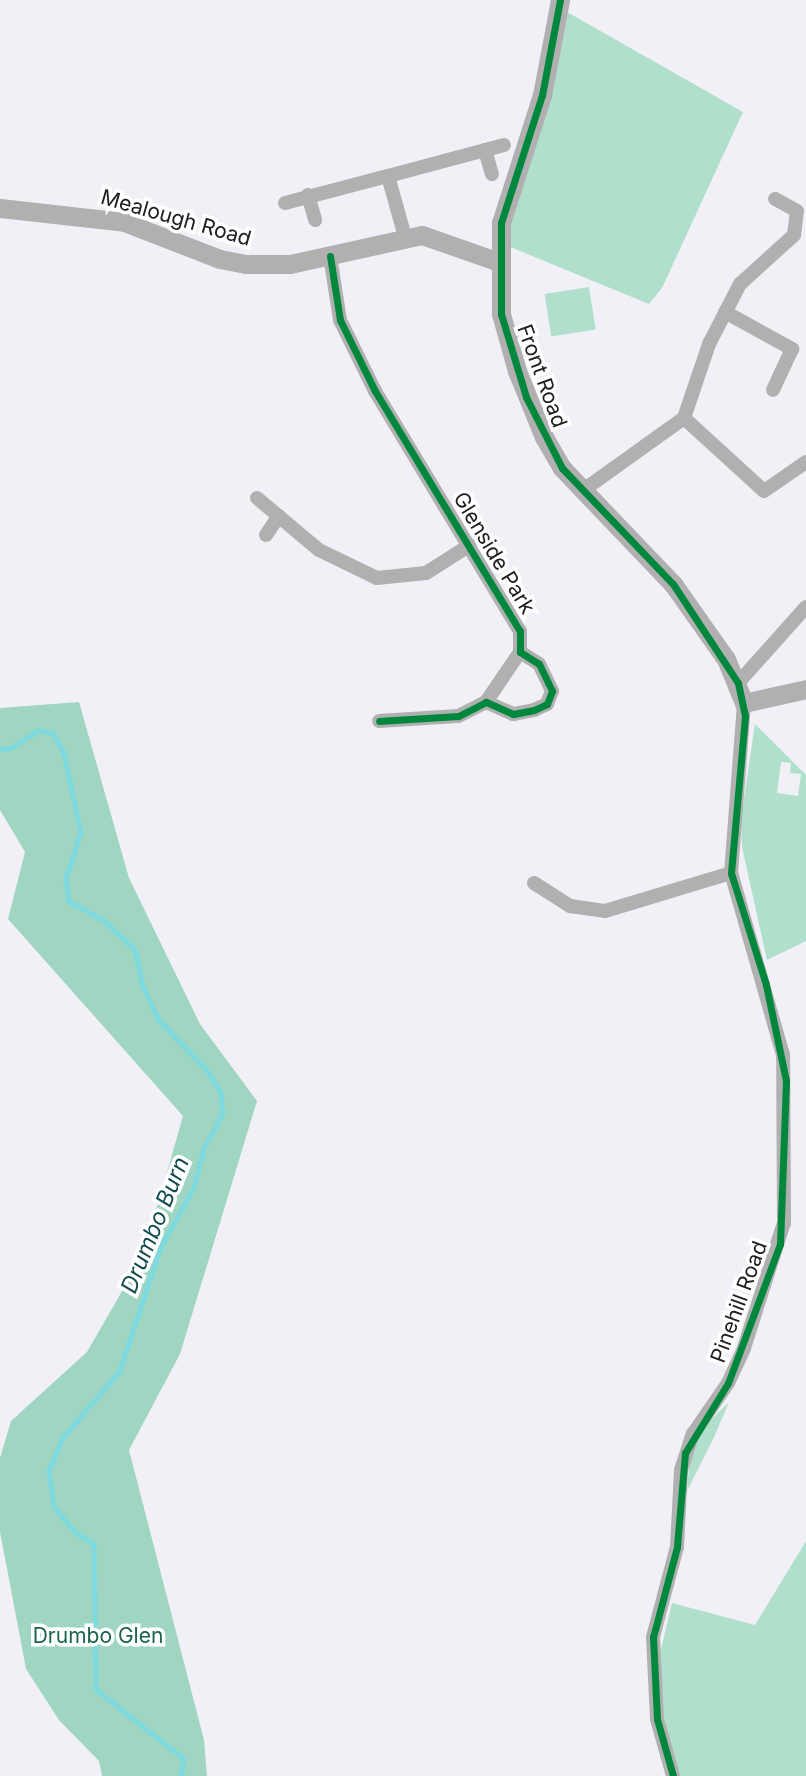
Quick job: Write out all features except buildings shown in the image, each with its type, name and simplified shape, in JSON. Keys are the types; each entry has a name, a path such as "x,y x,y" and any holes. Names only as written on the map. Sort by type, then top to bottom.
{"street":[{"name":"Front Road","path":"560,0 542,95 504,212 499,262 501,314 526,397 544,437 582,491 673,584 738,682 744,703"},
{"path":"285,203 504,145"},
{"path":"485,150 492,174"},
{"path":"388,176 405,237"},
{"path":"308,195 315,220"},
{"path":"582,491 684,418 724,312 740,284 794,234 797,211 775,199"},
{"name":"Mealough Road","path":"0,208 124,222 220,259 246,264 290,264 405,237 442,239 499,262"},
{"name":"Glenside Park","path":"330,256 340,320 375,391 520,631 520,652"},
{"path":"724,312 792,349 773,390"},
{"path":"684,418 764,491 806,462"},
{"path":"257,498 319,550 376,578 426,573 470,545"},
{"path":"266,535 279,516"},
{"path":"738,682 806,607"},
{"path":"379,721 458,716 486,702 520,652 540,664 552,691 547,704 513,713 486,702"},
{"path":"744,703 806,689"},
{"name":"Pinehill Road","path":"673,1776 657,1719 653,1637 677,1547 681,1470 693,1434 728,1383 744,1348 784,1223 783,1055 731,873 744,703"},
{"path":"534,883 569,906 606,911 731,873"}],"green space":[{"path":"567,12 743,112 662,288 649,304 503,244"},
{"path":"589,287 596,329 551,337 545,294"},
{"name":"Drumbo Glen","path":"79,702 129,878 200,1024 257,1101 180,1354 129,1450 204,1740 207,1776 102,1776 99,1761 59,1720 26,1669 0,1532 0,1458 11,1421 87,1352 144,1253 183,1116 8,919 25,852 0,810 0,708"},
{"path":"755,724 806,775 806,941 767,960 742,847 741,819","holes":["781,762 791,763 790,773 801,774 798,796 777,793"]},
{"path":"729,1402 687,1491 690,1454 705,1426"},
{"path":"806,1541 806,1776 680,1776 661,1721 660,1654 672,1603 755,1625"}],"waterway":[{"name":"Drumbo Burn","path":"0,749 11,748 39,730 53,733 64,753 81,832 66,880 69,901 102,919 135,949 143,986 159,1020 206,1069 221,1092 223,1113 204,1149 194,1188 161,1247 120,1371 63,1438 49,1471 54,1506 74,1531 94,1544 96,1689 184,1759 181,1776"}],"cycle path":[{"path":"560,0 542,95 501,223 501,314 526,397 562,468 673,584 738,683 745,716 731,873 766,985 786,1081 780,1244 728,1383 685,1453 677,1547 653,1637 657,1719 673,1776"},
{"path":"330,256 340,320 375,391 520,631 520,652 539,664 552,691 547,704 513,714 486,702 458,716 379,721"}]}
